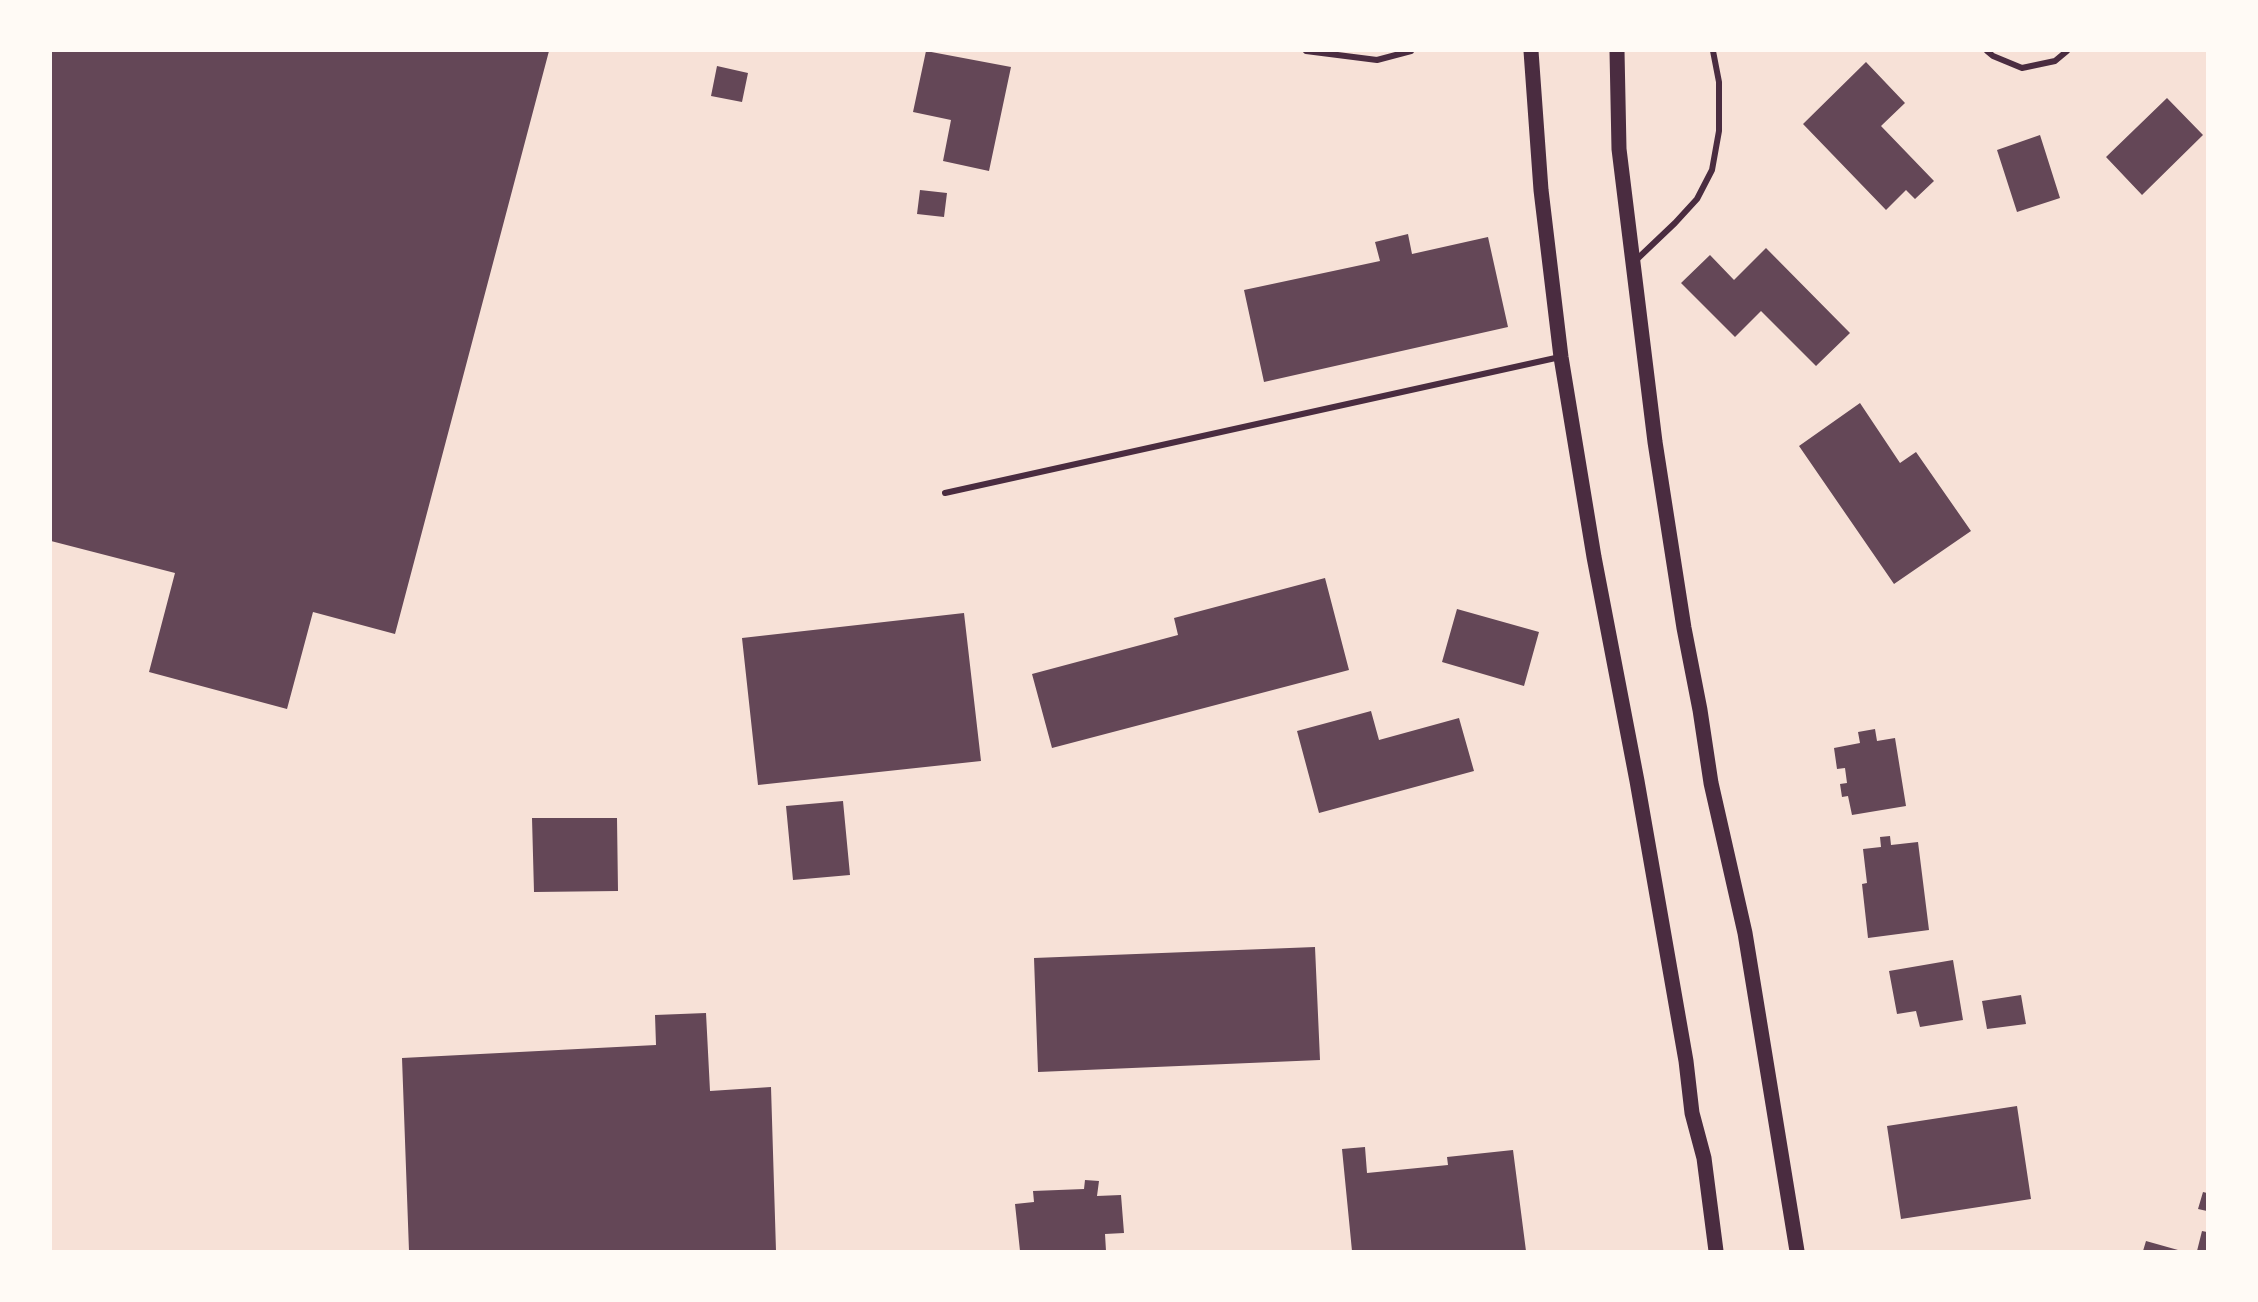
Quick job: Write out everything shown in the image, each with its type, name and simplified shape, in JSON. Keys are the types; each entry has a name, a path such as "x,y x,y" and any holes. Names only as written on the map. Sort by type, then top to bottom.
{"main road":[{"path":"1532,51 1541,190 1561,357 1594,557 1637,781 1686,1062 1692,1113 1704,1158 1716,1251"},
{"path":"1617,51 1619,149 1655,442 1711,783 1745,933 1797,1251"}],"street":[{"path":"1306,51 1377,60 1412,51"},
{"path":"1634,262 1697,199 1713,170 1719,131 1719,82 1713,51"},
{"path":"1987,51 1993,56 2022,68 2055,61 2067,51"},
{"path":"945,493 1561,357"}],"building":[{"path":"51,51 549,51 395,634 313,612 287,709 149,672 175,573 51,541"},
{"path":"926,51 1011,67 989,171 943,161 951,120 913,112"},
{"path":"1866,62 1905,103 1881,126 1934,181 1915,199 1906,190 1886,210 1803,124"},
{"path":"717,66 748,73 742,102 711,96"},
{"path":"2167,98 2203,135 2142,195 2106,157"},
{"path":"2040,135 2060,198 2017,212 1997,150"},
{"path":"920,190 947,193 944,217 917,214"},
{"path":"1408,234 1412,254 1488,237 1508,327 1264,382 1244,290 1380,261 1375,242"},
{"path":"1766,248 1850,333 1816,366 1761,311 1735,337 1681,283 1710,255 1734,280"},
{"path":"1860,403 1900,463 1916,452 1971,531 1894,584 1799,446"},
{"path":"1325,578 1349,670 1052,748 1032,674 1178,635 1174,618"},
{"path":"1457,609 1539,632 1524,686 1442,662"},
{"path":"964,613 981,761 758,785 742,638"},
{"path":"1371,711 1379,740 1459,718 1474,771 1319,813 1297,731"},
{"path":"1875,729 1877,741 1895,738 1906,806 1852,815 1848,796 1842,797 1840,784 1847,783 1845,768 1837,769 1834,748 1860,743 1858,732"},
{"path":"843,801 850,875 793,880 786,806"},
{"path":"532,818 617,818 618,891 534,892"},
{"path":"1890,836 1891,845 1918,842 1929,930 1868,938 1862,884 1867,883 1863,849 1881,847 1880,837"},
{"path":"1315,947 1320,1060 1038,1072 1034,958"},
{"path":"1953,960 1963,1020 1920,1027 1916,1011 1897,1014 1889,971"},
{"path":"2021,995 2026,1024 1987,1029 1982,1001"},
{"path":"706,1013 710,1091 771,1087 776,1251 409,1251 402,1058 656,1045 655,1015"},
{"path":"2017,1106 2031,1199 1901,1219 1887,1126"},
{"path":"1365,1147 1367,1173 1448,1165 1447,1157 1513,1150 1526,1251 1352,1251 1342,1149"},
{"path":"1085,1180 1099,1181 1097,1196 1121,1195 1124,1233 1105,1234 1106,1251 1020,1251 1015,1204 1034,1202 1033,1191 1084,1189"},
{"path":"2203,1192 2207,1193 2207,1211 2198,1209"},
{"path":"2202,1231 2207,1232 2207,1251 2197,1251"},
{"path":"2146,1241 2178,1250 2178,1251 2143,1251"}]}
